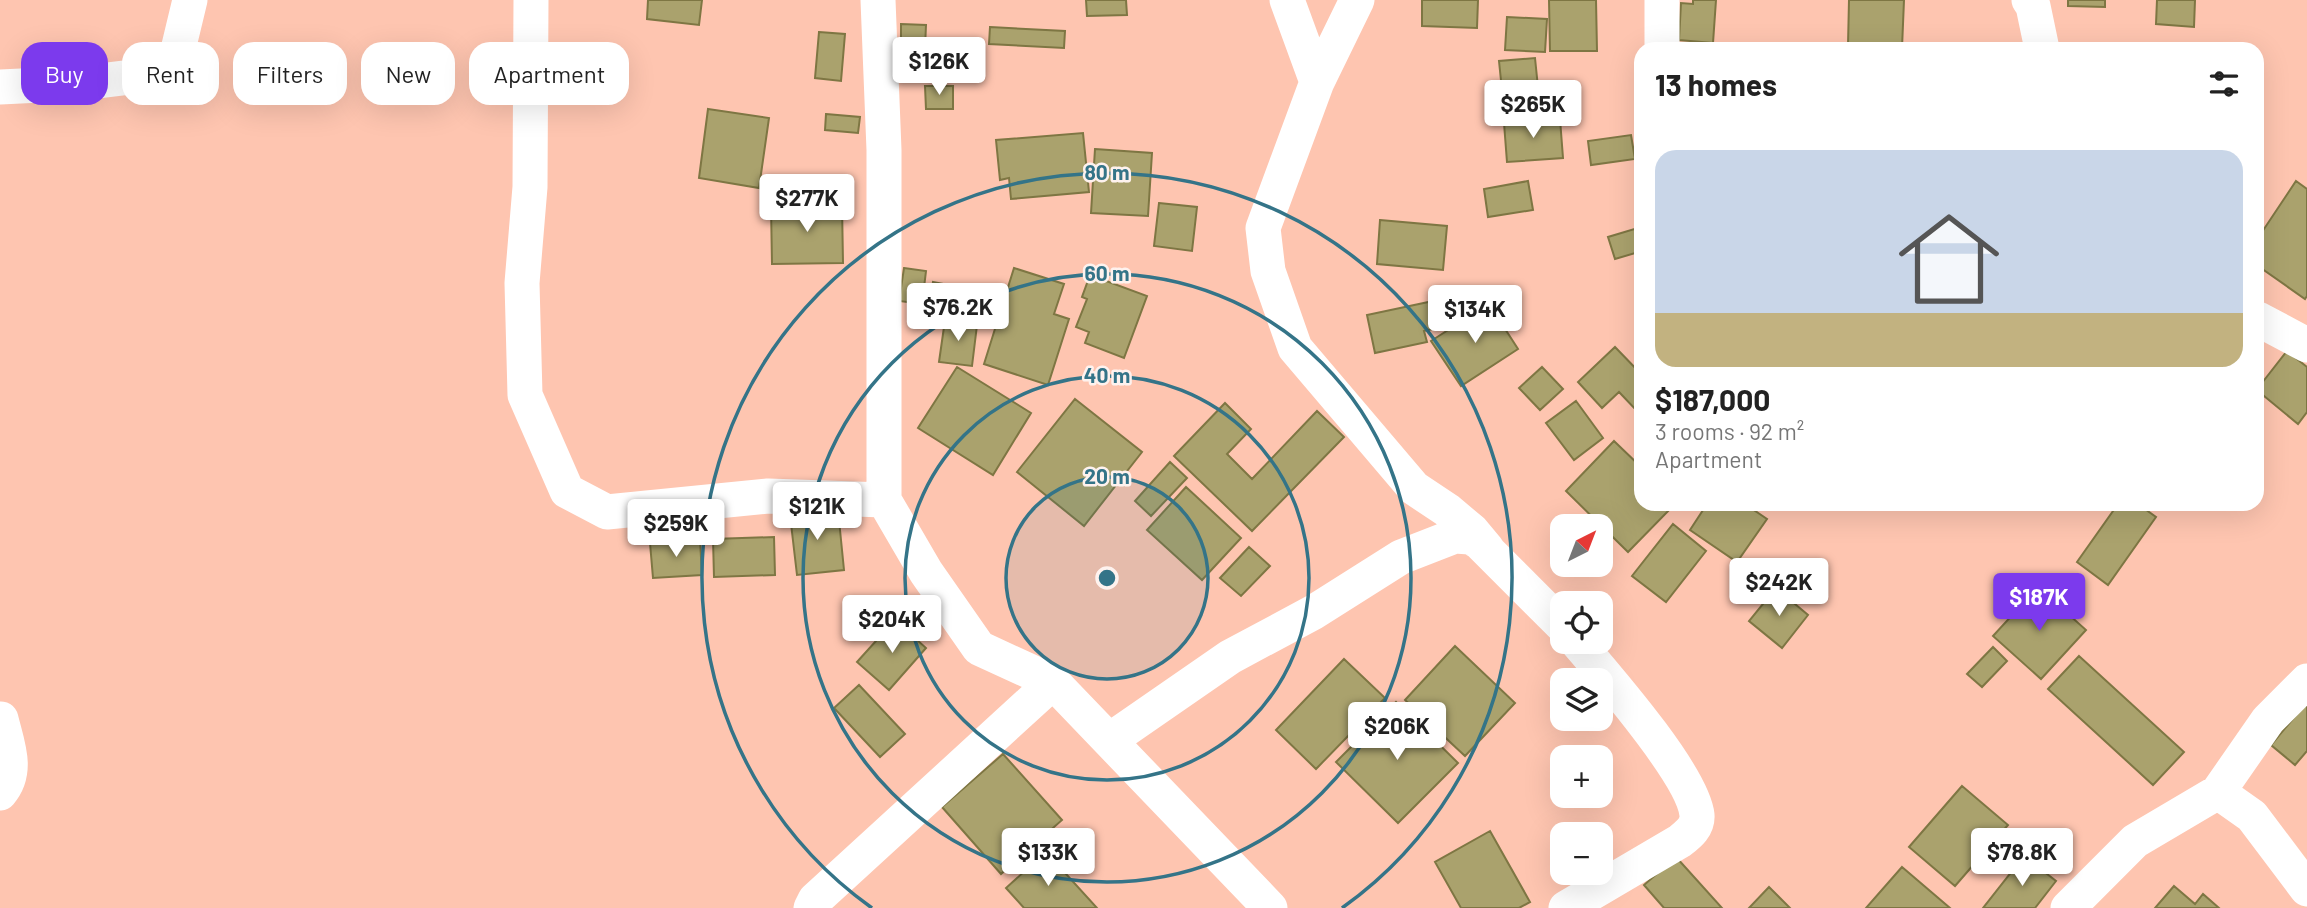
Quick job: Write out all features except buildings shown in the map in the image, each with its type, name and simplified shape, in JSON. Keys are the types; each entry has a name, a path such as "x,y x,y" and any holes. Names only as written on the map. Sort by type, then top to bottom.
{"street":[{"path":"0,87 82,83 156,74 172,62 177,54 190,0"},
{"path":"531,0 530,187 522,283 525,395 567,491 607,512 768,496 884,499"},
{"path":"878,0 884,150 884,499 926,572 979,649 1053,682 1270,908"},
{"path":"1287,0 1317,82"},
{"path":"1357,0 1317,82 1263,228 1268,271 1295,348 1414,488 1472,531 1550,613"},
{"path":"1662,0 1662,42"},
{"path":"2029,0 2033,6 2041,42"},
{"path":"2264,322 2307,345"},
{"path":"1110,740 1230,657 1314,612 1401,557 1455,536 1470,537 1487,549"},
{"path":"1566,908 1680,841 1695,826 1697,817 1692,797 1683,781 1656,741 1587,654"},
{"path":"2068,908 2134,841 2218,792 2269,720 2307,681"},
{"path":"811,908 815,900 1053,682"},
{"path":"0,793 11,772 10,753 1,719"},
{"path":"2218,792 2252,816 2307,889"}]}
